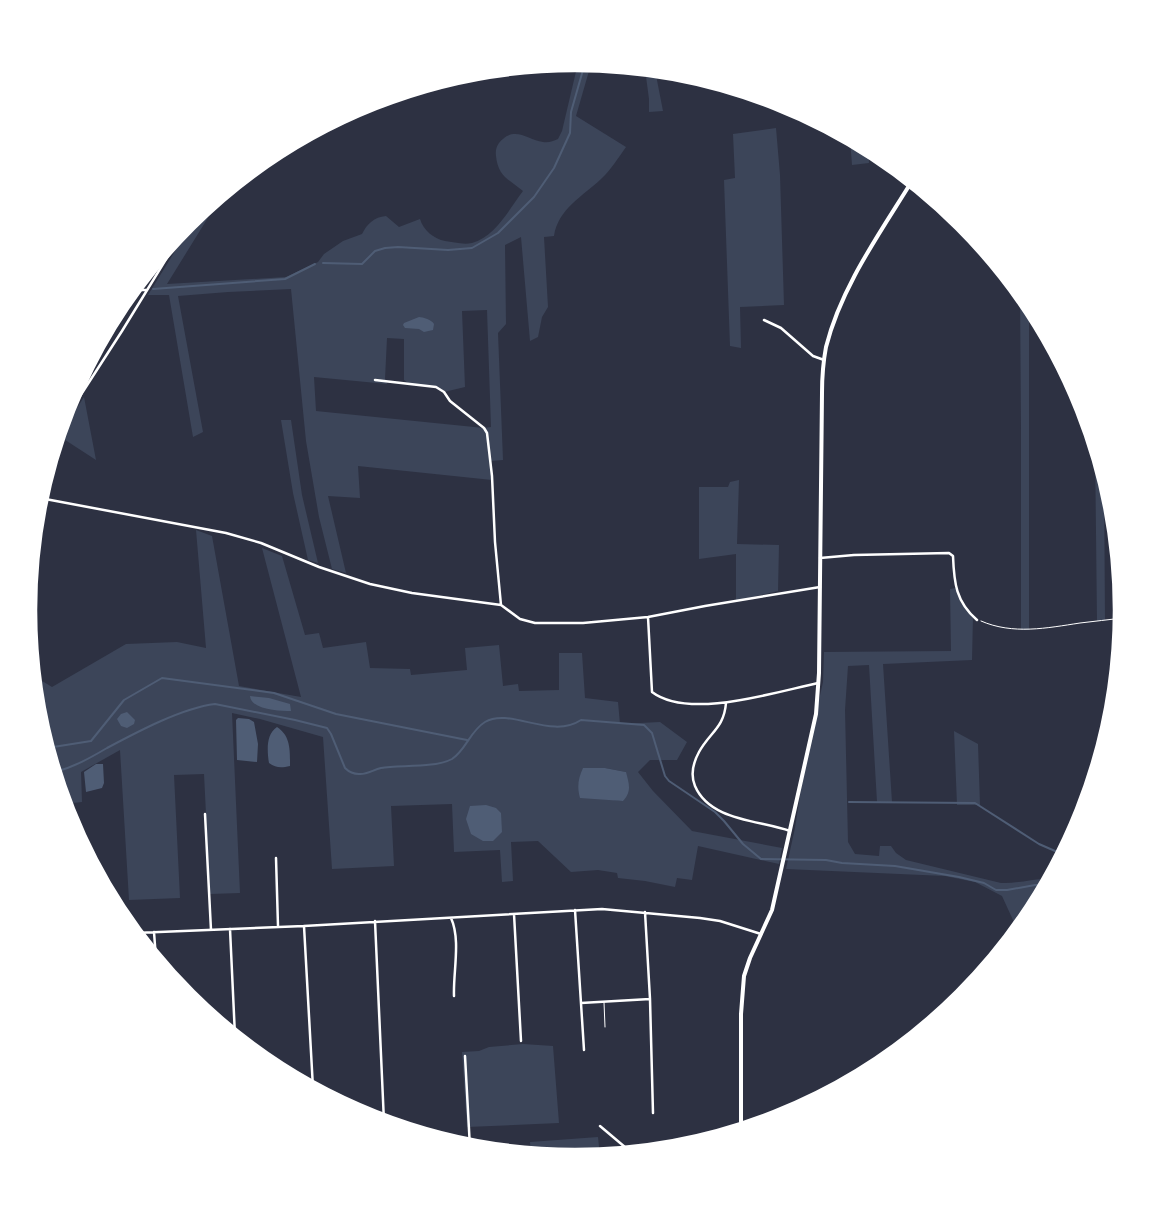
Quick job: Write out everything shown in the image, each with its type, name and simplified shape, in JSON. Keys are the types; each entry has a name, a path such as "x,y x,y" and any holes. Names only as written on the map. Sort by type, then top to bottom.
{"main road":[{"path":"741,1123 742,993 747,964 772,910 816,714 819,682 824,360 831,330 844,298 909,187"}],"street":[{"path":"84,389 161,266"},
{"path":"142,290 147,290"},
{"path":"764,320 781,328 813,356 824,360"},
{"path":"375,380 439,388 450,401 484,428 487,433 501,605"},
{"path":"48,500 226,533 261,543 314,565 370,584 428,595 501,605 520,619 535,623 583,622 648,617 820,587"},
{"path":"820,558 854,555 949,553 953,556 954,576 961,603 977,620"},
{"path":"648,617 652,692 677,703 726,703 819,682"},
{"path":"726,703 725,716 706,741 694,762 692,770 698,793 713,806 725,813 790,830"},
{"path":"205,814 211,930"},
{"path":"276,858 278,927"},
{"path":"143,933 304,926 602,909 720,921 761,934"},
{"path":"575,910 584,1050"},
{"path":"645,912 650,999 652,1113"},
{"path":"514,914 521,1041"},
{"path":"451,918 455,926 456,937 454,996"},
{"path":"375,921 384,1114"},
{"path":"304,926 313,1081"},
{"path":"230,929 235,1028"},
{"path":"154,932 155,948"},
{"path":"581,1003 650,999"},
{"path":"464,1056 469,1139"},
{"path":"600,1126 625,1147"}],"lane":[{"path":"604,1002 605,1026"}],"path":[{"path":"977,620 1017,630 1049,629 1115,619"}],"shaded area":[{"path":"576,71 589,71 576,116 626,147 605,175 579,197 560,218 554,236 544,237 548,307 542,317 538,337 530,341 521,237 505,245 506,324 498,333 503,460 491,461 492,480 358,466 360,498 328,496 346,573 332,569 319,517 306,441 291,289 178,296 203,432 193,437 169,295 148,295 178,246 210,214 167,284 286,277 318,262 324,254 343,241 362,234 374,219 386,216 399,227 420,219 429,233 445,241 465,244 480,240 495,228 523,191 501,173 496,153 496,148 500,142 513,134 523,135 543,142 558,139 562,131","holes":["487,310 491,427 484,428 316,411 314,377 387,384 385,379 387,338 404,339 404,380 408,383 439,388 444,392 465,387 462,311"]},
{"path":"646,76 657,78 663,111 649,112"},
{"path":"776,128 780,175 784,305 740,307 741,348 730,346 724,180 735,178 733,134"},
{"path":"851,147 869,158 869,163 852,165"},
{"path":"1020,306 1029,319 1029,630 1021,630"},
{"path":"419,317 433,323 433,330 424,332 419,329 405,328 403,325"},
{"path":"84,397 96,460 64,439 74,413"},
{"path":"281,420 291,420 302,495 318,563 308,560 293,493"},
{"path":"1095,469 1104,506 1105,620 1097,621"},
{"path":"739,480 737,544 779,545 778,591 736,601 736,554 699,559 699,487 728,487 730,482"},
{"path":"196,530 212,536 239,686 301,697 262,548 282,556 305,635 319,633 323,648 366,642 370,668 410,669 411,675 467,670 465,648 499,645 503,686 518,684 519,691 559,690 559,653 582,653 585,698 618,702 620,724 660,722 687,742 677,760 650,760 638,772 653,791 692,831 782,848 779,864 698,846 692,880 677,878 675,887 618,878 617,873 598,870 571,872 538,841 511,842 513,881 502,882 500,850 454,852 452,804 391,806 394,866 332,869 323,737 232,713 240,893 210,894 204,774 174,775 180,898 129,900 120,750 81,772 82,802 72,803 55,750 41,680 52,687 126,644 177,642 206,648","holes":["605,768 626,772 623,801 604,799"]},
{"path":"956,588 961,603 973,616 972,660 883,664 892,802 877,802 869,665 848,666 845,710 848,842 855,854 879,856 880,846 891,846 896,853 906,860 1001,883 1044,879 1014,923 1002,896 975,882 945,876 786,869 795,828 805,763 823,682 824,652 951,651 950,589"},
{"path":"250,696 269,698 290,704 291,711 261,707 252,701"},
{"path":"127,712 135,720 134,724 127,728 121,726 117,719 121,714"},
{"path":"238,718 249,719 254,722 258,744 257,762 237,760 236,720"},
{"path":"277,727 287,739 290,749 290,766 279,767 269,763 269,738"},
{"path":"954,731 978,744 980,805 957,805"},
{"path":"96,764 103,764 104,783 102,788 86,792 84,772"},
{"path":"583,768 605,768 626,772 629,787 628,794 623,801 580,798 578,783"},
{"path":"486,805 496,808 501,813 502,832 493,841 483,841 471,834 466,819 470,806"},
{"path":"523,1044 553,1046 559,1123 467,1127 462,1052"},
{"path":"598,1137 599,1149 540,1149 530,1148 530,1142"}],"waterway":[{"path":"323,263 362,264 375,251 385,248 448,250 472,248 498,233 534,197 554,168 570,133 571,112 583,71"},
{"path":"153,289 285,279 315,264"},
{"path":"54,747 91,741 124,700 162,678 274,693 336,714 467,740"},
{"path":"61,770 82,762 174,715 215,704 327,728 345,768 357,774 364,774 381,768 445,762 461,751 475,730 485,722 495,718 506,718 557,727 581,720 644,725 652,733 665,776 669,781 715,812 743,844 761,859 826,860 842,863 895,866 959,877 984,883 996,890 1040,885"},
{"path":"849,802 975,803 1039,844 1058,851"}]}
